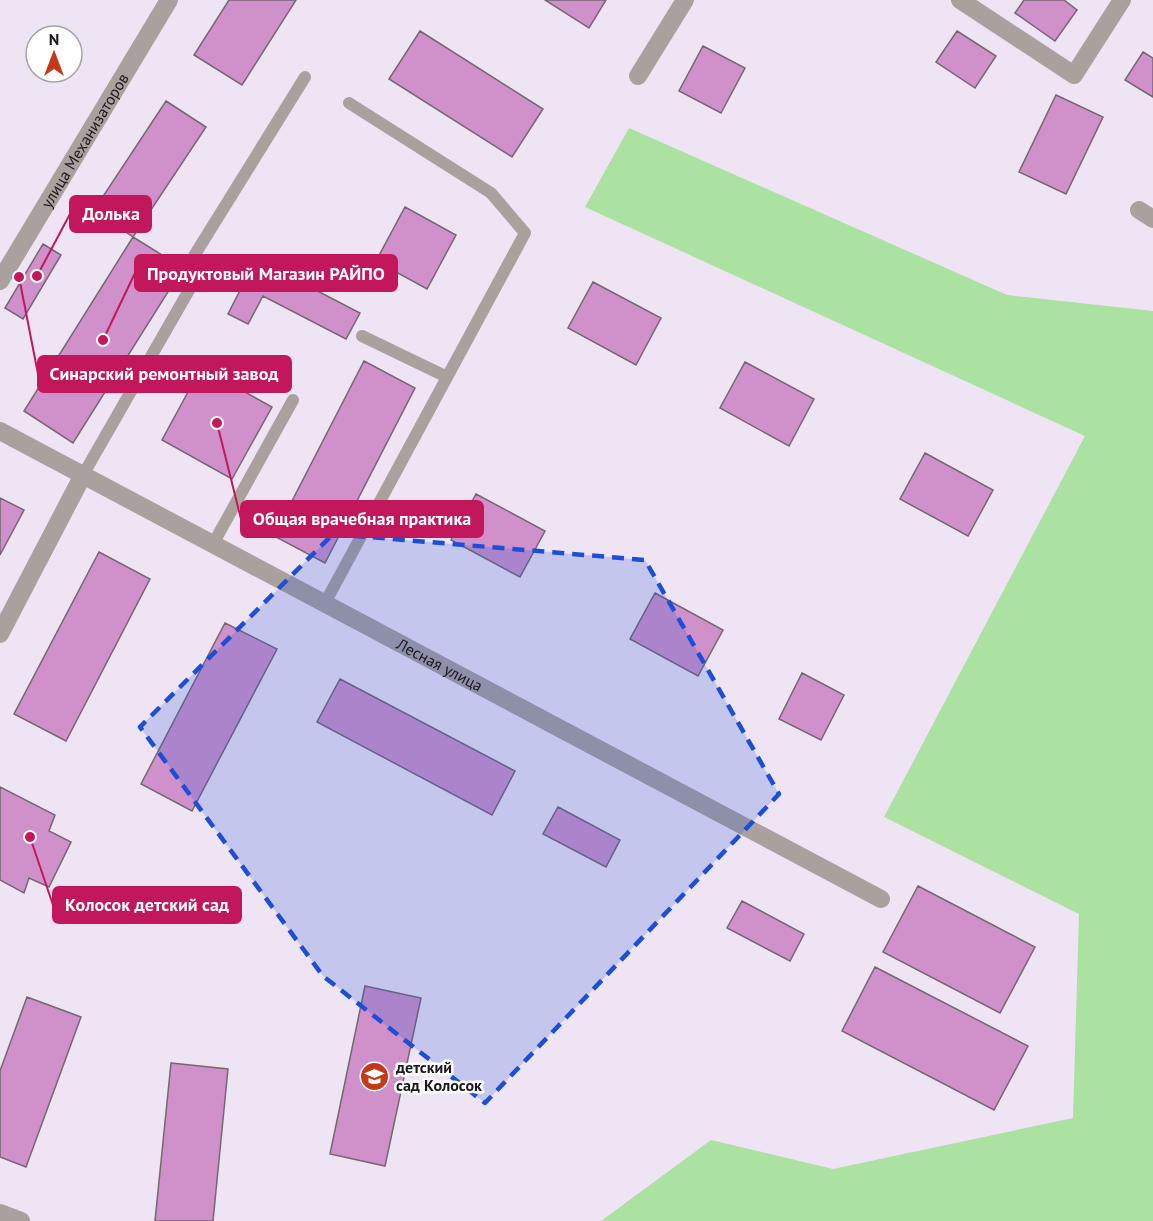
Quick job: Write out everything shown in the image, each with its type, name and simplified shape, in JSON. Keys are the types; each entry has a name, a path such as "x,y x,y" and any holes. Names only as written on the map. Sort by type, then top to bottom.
{"street":[{"name":"улица Механизаторов","path":"0,281 170,0"},
{"path":"638,76 685,0"},
{"path":"960,0 1074,75 1122,0"},
{"name":"Лесная улица","path":"0,431 880,899"},
{"path":"0,634 83,475"},
{"path":"0,1213 21,1221"}],"lane":[{"path":"83,475 196,279 194,256 304,76"},
{"path":"324,603 525,233 490,193 349,103"},
{"path":"362,336 447,377"},
{"path":"213,544 293,400"}],"highlighted area":[{"path":"333,534 645,560 779,794 485,1103 323,976 140,727"}],"green space":[{"path":"629,128 1007,295 1153,311 1153,1221 601,1221 711,1140 833,1169 1073,1118 1079,914 884,817 1085,436 585,207"}],"building":[{"path":"229,0 296,0 242,85 194,55"},
{"path":"545,0 606,0 589,28"},
{"path":"1024,0 1064,0 1077,10 1055,41 1015,13"},
{"path":"420,31 543,109 512,157 389,79"},
{"path":"957,31 996,56 975,88 936,62"},
{"path":"703,46 745,68 721,113 679,91"},
{"path":"1143,52 1153,58 1153,97 1125,80"},
{"path":"1056,95 1103,117 1066,194 1019,172"},
{"path":"166,101 206,127 133,237 94,210"},
{"path":"405,207 456,235 427,289 376,261"},
{"path":"133,237 183,268 73,443 24,411"},
{"path":"43,244 61,255 23,319 5,308"},
{"path":"256,259 360,313 346,339 263,296 248,324 228,314"},
{"path":"593,282 661,318 636,365 568,328"},
{"path":"364,361 415,388 325,563 274,536"},
{"path":"745,362 814,399 789,446 720,408"},
{"path":"201,368 272,407 232,479 162,440"},
{"path":"925,453 993,490 968,536 900,499"},
{"path":"476,494 545,531 520,577 451,540"},
{"path":"0,498 24,510 0,555"},
{"path":"99,552 150,579 66,741 14,714"},
{"path":"655,593 723,630 698,676 630,639"},
{"path":"225,623 277,649 192,811 141,784"},
{"path":"802,673 844,695 821,740 779,719"},
{"path":"340,679 515,771 492,815 317,722"},
{"path":"0,787 55,815 49,831 71,842 49,887 29,878 24,893 0,880"},
{"path":"558,807 620,840 606,867 543,834"},
{"path":"918,886 1035,947 1000,1013 883,952"},
{"path":"742,901 804,934 790,961 727,928"},
{"path":"875,967 1028,1046 994,1110 842,1031"},
{"name":"детский сад Колосок","path":"365,986 421,998 385,1166 330,1154"},
{"path":"27,997 81,1017 26,1167 0,1157 0,1071"},
{"path":"171,1063 228,1069 213,1221 155,1221"}],"place":[{"name":"Долька","path":"37,276"},
{"name":"Синарский ремонтный завод","path":"19,277"},
{"name":"Продуктовый Магазин РАЙПО","path":"103,340"},
{"name":"Общая врачебная практика","path":"217,423"},
{"name":"Колосок детский сад","path":"30,837"},
{"name":"детский сад Колосок","path":"375,1076"}]}
